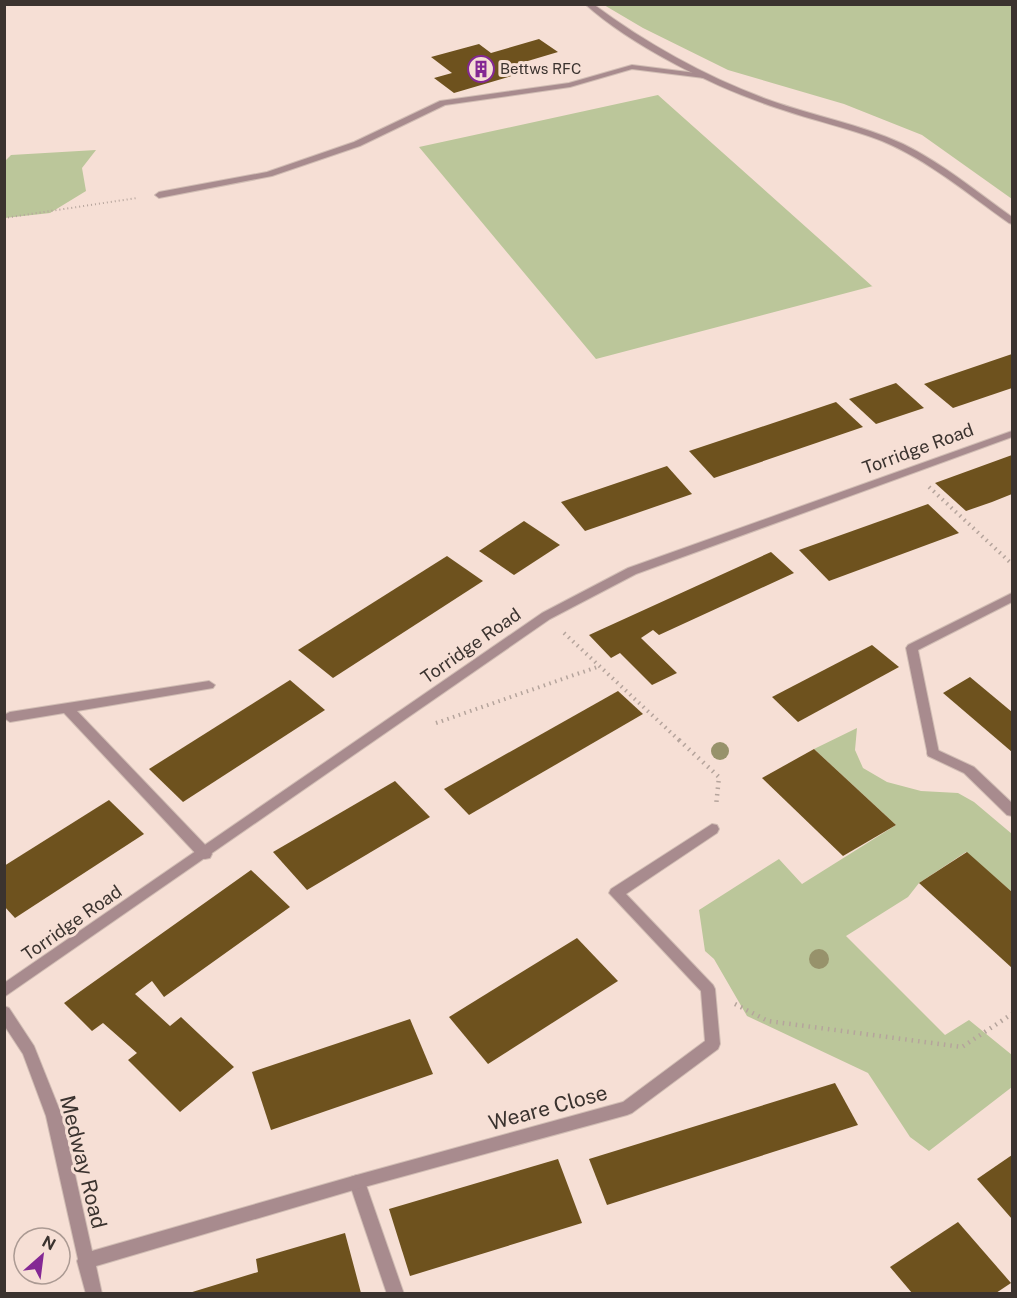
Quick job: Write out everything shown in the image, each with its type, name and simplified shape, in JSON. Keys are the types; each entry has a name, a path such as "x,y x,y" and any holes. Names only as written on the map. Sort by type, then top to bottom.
{"street":[{"path":"588,4 626,33 704,76 765,101 888,141 941,172 1012,221"},
{"path":"159,195 269,174 357,144 443,103 570,85 632,67 704,76"},
{"name":"Torridge Road","path":"4,992 546,616 632,571 1012,434"},
{"path":"1012,597 912,648 933,753 969,770 1012,811"},
{"path":"10,717 209,685"},
{"path":"67,708 205,854"},
{"path":"708,989 616,893 712,829"},
{"name":"Weare Close","path":"85,1261 357,1182 627,1108 713,1044 708,989"},
{"name":"Medway Road","path":"4,1012 29,1052 54,1116 94,1293"},
{"path":"357,1182 396,1293"}],"path":[{"path":"4,218 159,195"},
{"path":"911,470 1012,564"},
{"path":"546,616 720,777 712,829"},
{"path":"432,725 600,666"},
{"path":"708,989 768,1021 962,1047 1012,1014"}],"green space":[{"path":"604,5 1012,5 1012,199 922,135 844,104 728,70 643,28"},
{"path":"658,95 873,286 596,359 419,147"},
{"path":"96,150 82,168 86,191 50,213 5,218 5,161 11,155"},
{"path":"857,728 855,750 863,768 887,782 921,791 958,793 974,802 1012,834 1012,892 966,852 919,883 908,897 846,936 945,1035 969,1020 1012,1055 1012,1087 929,1151 910,1137 868,1073 747,1016 714,959 705,951 699,910 779,859 802,884 896,825 814,749"}],"building":[{"name":"Bettws RFC","path":"539,39 558,52 511,66 522,73 454,93 434,78 452,73 431,57 479,44 491,53"},
{"path":"1012,354 1012,388 953,408 924,384"},
{"path":"896,383 924,408 876,424 849,399"},
{"path":"836,402 863,427 714,478 689,451"},
{"path":"1012,455 1012,494 992,502 966,511 935,483"},
{"path":"667,466 692,494 585,531 561,502"},
{"path":"928,504 959,533 829,581 799,550"},
{"path":"524,521 560,545 514,575 479,551"},
{"path":"771,552 794,573 659,635 653,630 641,638 677,673 652,685 620,653 611,658 589,635"},
{"path":"447,556 483,581 333,678 298,650"},
{"path":"872,645 899,667 798,722 772,697"},
{"path":"970,677 1012,712 1012,752 943,693"},
{"path":"290,680 325,710 183,802 149,769"},
{"path":"618,691 643,714 469,815 444,789"},
{"path":"814,749 896,825 843,856 762,778"},
{"path":"395,781 430,817 307,890 273,852"},
{"path":"109,800 144,834 15,918 4,906 4,866"},
{"path":"967,852 1012,892 1012,968 919,883"},
{"path":"251,870 290,907 164,997 152,981 135,994 170,1026 181,1017 234,1067 180,1112 128,1060 137,1053 103,1023 92,1031 64,1003"},
{"path":"577,938 618,981 488,1064 449,1017"},
{"path":"410,1019 433,1074 271,1130 252,1072"},
{"path":"835,1083 858,1125 607,1205 589,1159"},
{"path":"1012,1155 1012,1219 977,1179"},
{"path":"558,1159 582,1223 410,1276 389,1209"},
{"path":"958,1222 1011,1283 996,1293 912,1293 890,1267"},
{"path":"345,1233 361,1293 189,1293 258,1272 256,1259"}],"place":[{"name":"Bettws RFC","path":"481,69"}]}
